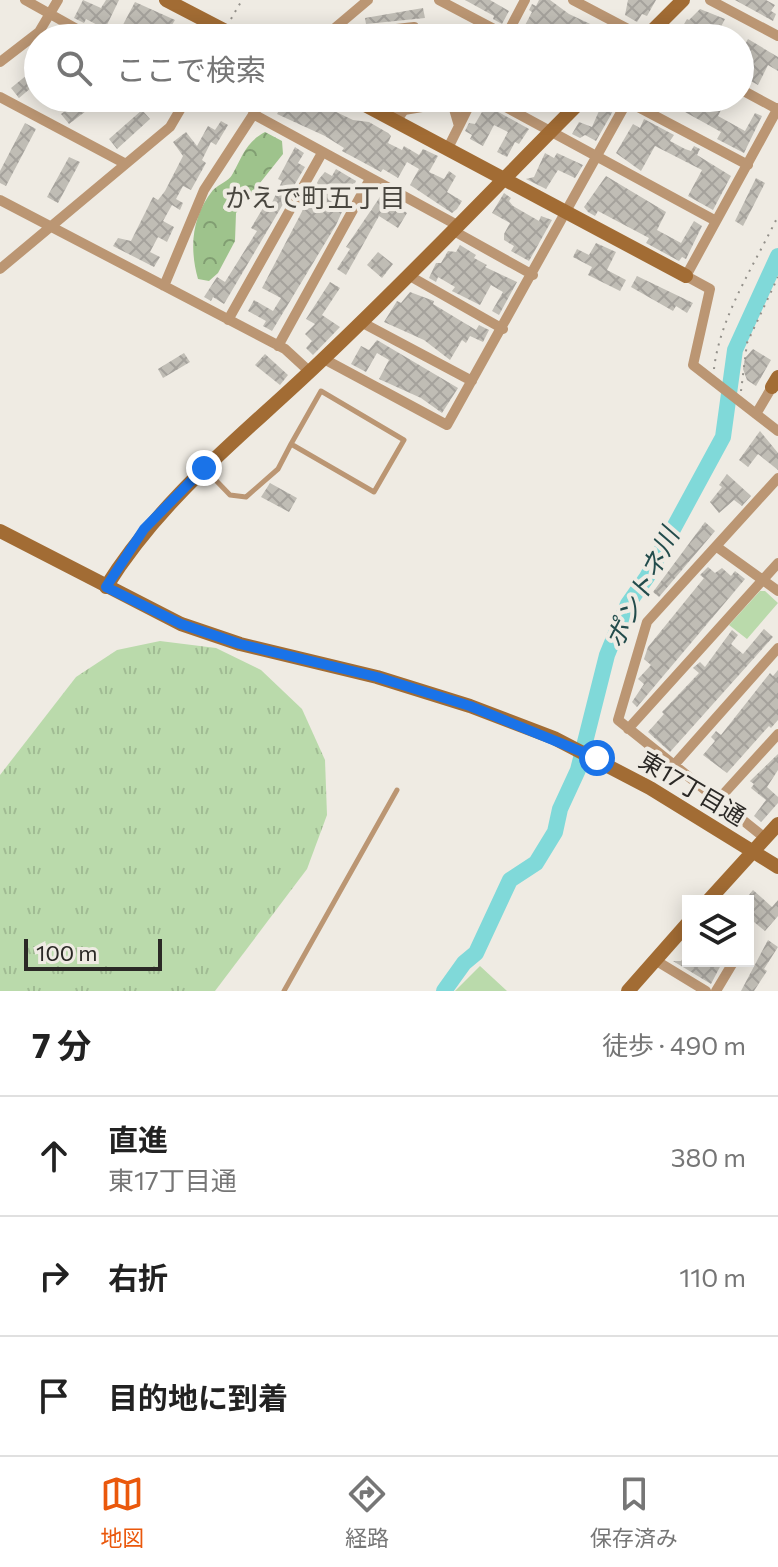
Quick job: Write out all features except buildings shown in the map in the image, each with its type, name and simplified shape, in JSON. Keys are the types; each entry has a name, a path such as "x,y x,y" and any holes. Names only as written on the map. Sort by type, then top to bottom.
{"street":[{"path":"25,0 66,24"},
{"path":"44,24 58,0"},
{"path":"166,0 206,24"},
{"path":"340,24 368,0"},
{"path":"439,0 483,24"},
{"path":"513,24 525,0"},
{"path":"573,0 618,24"},
{"path":"659,24 683,0"},
{"path":"710,0 778,36"},
{"path":"1,60 24,45"},
{"path":"686,276 778,108 754,96"},
{"path":"0,97 24,110"},
{"path":"28,112 124,163"},
{"path":"0,269 53,228 124,163 170,127 179,112"},
{"path":"389,112 448,148 710,289 693,365 778,431"},
{"path":"398,112 400,116"},
{"path":"400,116 415,112"},
{"path":"455,112 459,126"},
{"path":"448,148 466,112"},
{"path":"515,112 716,221"},
{"path":"106,587 144,529 204,468 324,359 570,112"},
{"path":"324,359 447,425 533,275 619,112"},
{"path":"650,112 748,165"},
{"path":"164,286 204,190 253,114 533,275"},
{"path":"228,320 322,153"},
{"path":"278,346 370,179"},
{"path":"0,200 278,346 310,372"},
{"path":"408,275 503,329"},
{"path":"361,322 472,381"},
{"path":"756,414 775,382"},
{"path":"765,838 618,720 647,622 778,478"},
{"name":"東17丁目通","path":"0,531 181,624 240,644 377,677 470,706 554,738 597,758 778,867"},
{"path":"717,547 778,591"},
{"path":"628,729 778,563"},
{"path":"674,765 778,648"},
{"path":"718,800 778,734"},
{"path":"713,895 778,824"},
{"path":"628,991 682,930"},
{"path":"655,960 706,991"},
{"path":"716,991 730,967"}],"lane":[{"path":"204,468 230,495 246,497 278,469 291,444 321,391 404,440 374,492 291,444"},
{"path":"284,991 397,790"}],"path":[{"path":"228,24 242,0"},
{"path":"715,384 722,338 778,216"},
{"path":"738,402 747,343 778,277"}],"green space":[{"path":"265,132 282,141 283,154 236,213 235,241 218,273 209,281 198,279 193,244 201,210 213,190 231,177 249,145"},
{"path":"760,591 765,591 778,603 747,639 729,625"},
{"path":"160,641 216,648 261,670 302,709 325,760 327,815 307,869 215,991 0,991 0,775 76,677 117,650"},
{"path":"480,966 507,991 455,991"}],"waterway":[{"name":"ポントネ川","path":"444,991 464,963 476,953 510,880 536,863 555,832 560,809 578,770 607,655 628,604 647,577 723,437 735,350 778,256"}],"district":[{"name":"かえで町五丁目","path":"315,198"}],"route":[{"path":"204,468 144,529 106,587 181,624 240,644 377,677 470,706 597,758"}]}
